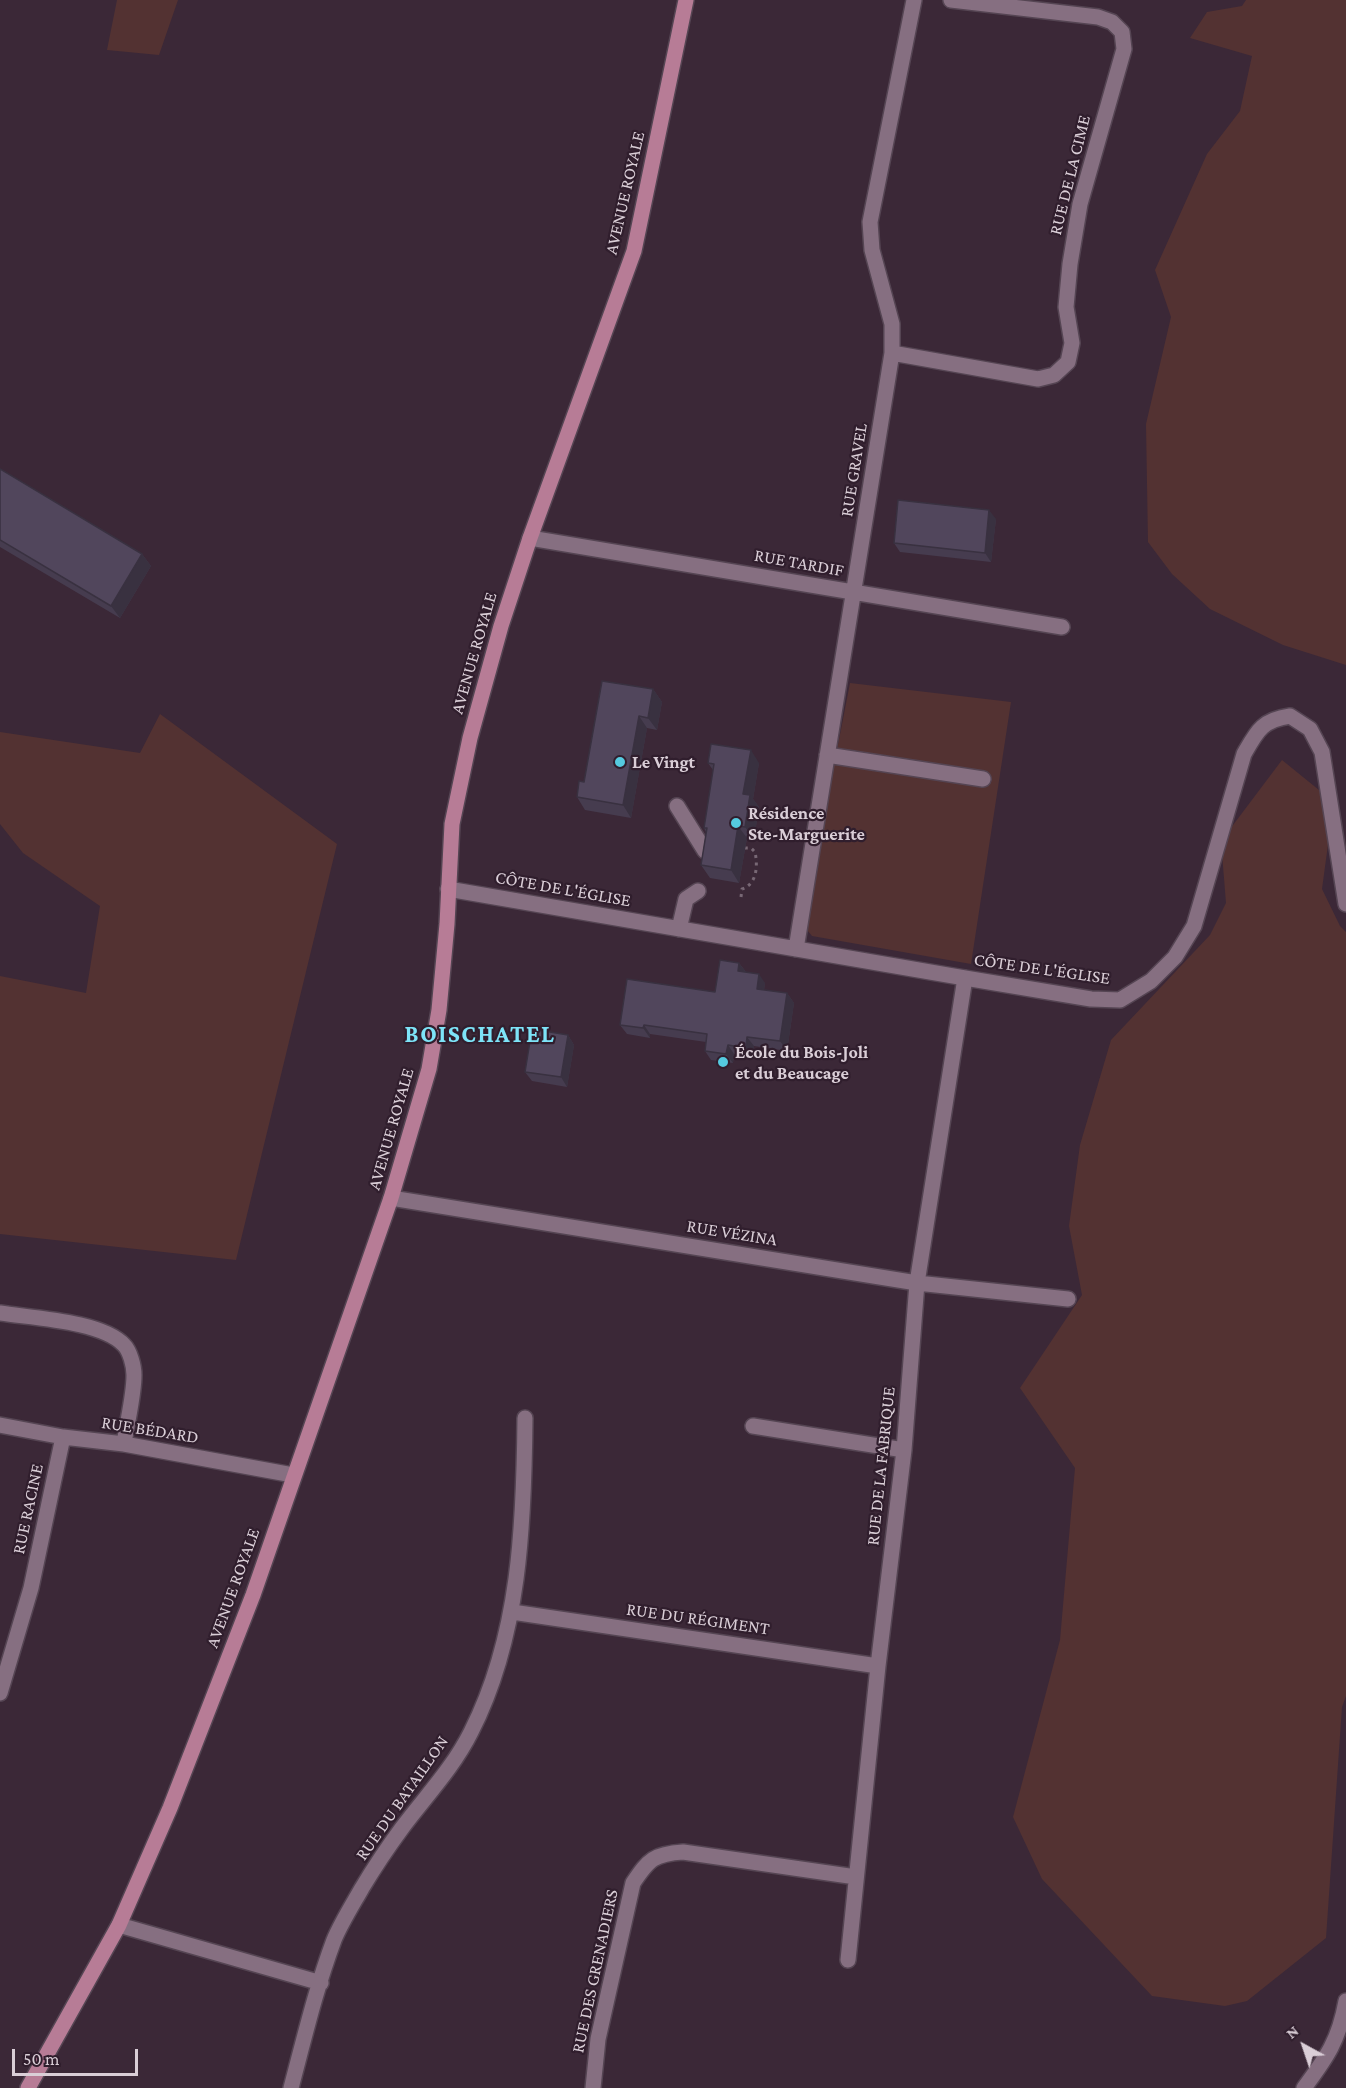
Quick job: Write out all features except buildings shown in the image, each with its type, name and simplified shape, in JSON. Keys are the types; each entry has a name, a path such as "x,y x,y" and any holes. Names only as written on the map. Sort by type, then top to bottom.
{"main road":[{"name":"AVENUE ROYALE","path":"28,2088 119,1925 170,1808 253,1595 391,1198 429,1069 439,1010 447,924 452,824 470,738 501,626 530,538 634,251 686,0"}],"street":[{"name":"RUE GRAVEL","path":"796,950 892,353 892,324 872,250 870,222 914,0"},
{"name":"RUE DE LA CIME","path":"892,353 1038,379 1054,375 1068,362 1072,343 1066,307 1070,264 1080,204 1124,50 1122,32 1112,22 1098,17 951,0"},
{"name":"RUE TARDIF","path":"530,538 1062,627"},
{"name":"CÔTE DE L'ÉGLISE","path":"448,889 1091,999 1120,1000 1151,981 1175,957 1194,926 1244,754 1256,733 1273,718 1290,716 1310,729 1322,752 1346,904"},
{"path":"828,755 983,779"},
{"path":"677,806 705,852"},
{"path":"679,929 686,899 698,891"},
{"name":"RUE DE LA FABRIQUE","path":"849,1960 878,1666 904,1449 917,1283 965,978"},
{"name":"RUE VÉZINA","path":"391,1198 917,1283 1068,1299"},
{"path":"0,1313 88,1326 110,1334 125,1346 134,1374 124,1444"},
{"name":"RUE DU BATAILLON","path":"291,2088 335,1939 362,1888 402,1829 447,1772 471,1732 497,1668 512,1611 524,1501 525,1418"},
{"name":"RUE BÉDARD","path":"0,1425 63,1437 124,1444 293,1475"},
{"path":"753,1426 904,1449"},
{"name":"RUE RACINE","path":"0,1693 31,1588 63,1437"},
{"name":"RUE DU RÉGIMENT","path":"512,1611 878,1666"},
{"name":"RUE DES GRENADIERS","path":"592,2088 598,2039 633,1884 644,1866 662,1853 683,1852 856,1877"},
{"path":"119,1925 321,1983"},
{"path":"1304,2088 1329,2055 1342,2020 1346,2001"}],"path":[{"path":"741,897 742,889 754,880 756,865 755,852 751,848 745,848"}],"shaded area":[{"path":"117,0 178,0 159,55 107,50"},
{"path":"1246,0 1346,0 1346,665 1283,645 1210,609 1172,574 1148,542 1146,424 1171,317 1155,270 1207,154 1240,111 1252,56 1190,38 1207,12 1242,6"},
{"path":"850,683 1011,702 971,964 812,936 803,925"},
{"path":"160,714 337,844 236,1260 0,1234 0,976 86,993 100,906 23,853 0,824 0,732 140,753"},
{"path":"1282,760 1319,790 1332,815 1322,889 1340,926 1346,932 1346,1696 1342,1707 1326,1938 1247,2001 1225,2006 1152,1996 1042,1879 1013,1817 1060,1640 1075,1468 1020,1388 1082,1295 1069,1226 1080,1145 1111,1040 1210,935 1226,903 1221,841"}],"place":[{"name":"Le Vingt","path":"620,762"},
{"name":"Résidence Ste-Marguerite","path":"736,823"},
{"name":"École du Bois-Joli et du Beaucage","path":"723,1062"}],"district":[{"name":"BOISCHATEL","path":"480,1035"}]}
